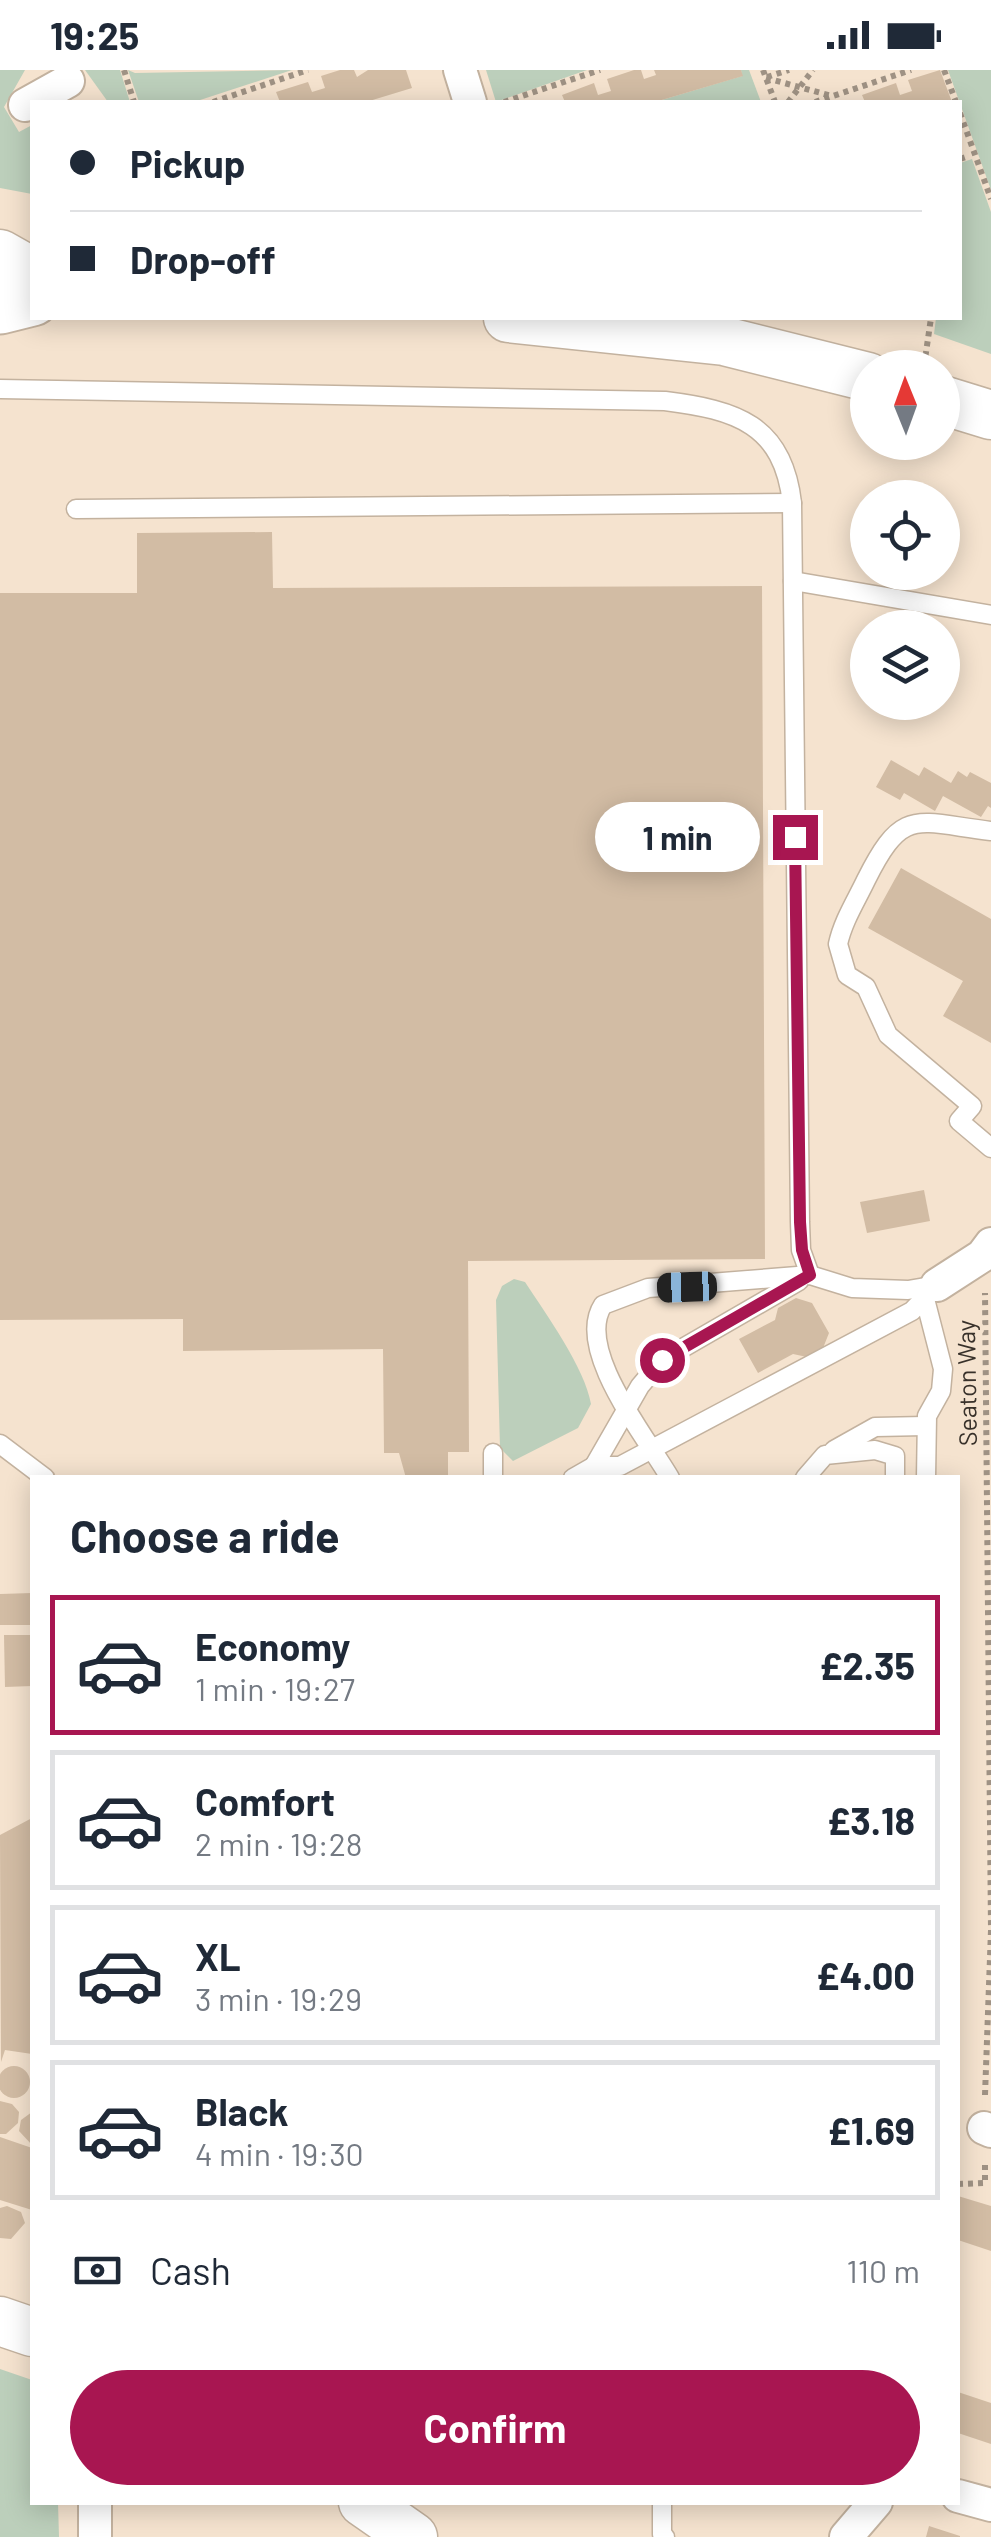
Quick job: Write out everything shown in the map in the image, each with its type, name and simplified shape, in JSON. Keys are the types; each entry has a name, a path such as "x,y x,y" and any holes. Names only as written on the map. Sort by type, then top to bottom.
{"highway":[{"path":"0,306 30,298"}],"street":[{"path":"460,70 469,100"},
{"path":"36,100 71,85"},
{"path":"25,105 30,103"},
{"path":"0,254 30,271"},
{"path":"0,283 30,286"},
{"path":"527,320 724,341 850,372"},
{"path":"960,406 991,416"},
{"path":"931,1292 986,1250"},
{"path":"0,2321 30,2331"},
{"path":"960,2497 991,2505"},
{"path":"94,2505 95,2537"},
{"path":"367,2505 413,2537"},
{"path":"846,2537 873,2505"}],"lane":[{"path":"0,390 665,401 707,406 756,427 772,443 789,476 792,503 800,1222 802,1250 810,1275"},
{"path":"76,509 792,503"},
{"path":"793,582 991,615"},
{"path":"991,831 914,824 896,830 881,846 838,944 848,975 866,988 888,1036 972,1106 959,1121 991,1148"},
{"path":"579,1475 594,1466 662,1360 810,1275"},
{"path":"668,1475 597,1347 594,1329 603,1305 648,1288 810,1275 852,1288 931,1292"},
{"path":"926,1475 925,1426 930,1406 940,1391 944,1369 931,1292"},
{"path":"594,1466 620,1466 653,1449 912,1311 931,1292"},
{"path":"808,1475 825,1455 875,1427 925,1426"},
{"path":"0,1444 41,1475"},
{"path":"492,1453 493,1475"},
{"path":"825,1455 885,1453 895,1456 895,1475"},
{"path":"662,2505 662,2534 666,2537"}],"path":[{"path":"124,70 133,100"},
{"path":"219,100 308,70"},
{"path":"510,100 600,70"},
{"path":"765,74 790,70"},
{"path":"790,100 813,70"},
{"path":"821,100 911,70"},
{"path":"944,70 955,100"},
{"path":"765,74 834,96"},
{"path":"765,74 774,100"},
{"path":"962,120 991,200"},
{"path":"927,350 932,320"},
{"name":"Seaton Way","path":"960,2184 986,2183 988,2130 991,1930 986,1250"}],"green space":[{"path":"0,70 25,70 4,107 19,132 30,126 30,194 0,188"},
{"path":"85,70 120,70 129,100 107,100"},
{"path":"128,70 292,70 200,100 138,100"},
{"path":"486,70 587,70 502,100 495,100"},
{"path":"741,70 749,70 760,100 662,100 742,76"},
{"path":"948,70 991,70 991,190 962,100"},
{"path":"972,159 991,212 991,354 934,334 936,320 962,320 962,162"},
{"path":"514,1279 525,1282 564,1342 591,1404 578,1428 513,1461 500,1448 496,1300 502,1286"},
{"path":"0,2369 30,2379 30,2505 58,2505 59,2537 0,2537"}],"building":[{"path":"340,70 354,70 357,77 368,70 406,70 412,88 373,100 279,100 276,92 308,82 312,92 325,88 321,76"},
{"path":"634,70 641,70 644,79 656,75 654,70 741,70 743,76 662,100 564,100 562,95 594,83 598,95 611,91 607,79"},
{"path":"940,70 951,100 864,100 862,95 896,83 900,95 912,91 908,80"},
{"path":"272,532 273,588 762,586 765,1259 468,1261 469,1452 448,1452 448,1475 405,1475 399,1453 384,1453 383,1349 183,1351 183,1319 0,1320 0,593 137,593 137,533"},
{"path":"891,760 919,776 924,767 951,783 958,771 967,777 970,772 991,783 991,808 988,806 981,817 943,796 935,811 904,793 900,800 876,787"},
{"path":"901,868 991,919 991,1043 943,1016 963,981 868,928"},
{"path":"924,1190 930,1221 867,1233 860,1202"},
{"path":"796,1298 812,1303 829,1333 823,1348 807,1357 793,1354 758,1373 739,1339 775,1320 778,1308"},
{"path":"30,1593 30,1625 0,1625 0,1594"},
{"path":"4,1635 30,1635 30,1686 5,1687"},
{"path":"30,1819 30,2054 5,2050 1,2062 0,1835"},
{"path":"20,2067 29,2076 26,2094 14,2098 2,2094 2,2070"},
{"path":"0,2101 12,2104 19,2112 18,2123 6,2134 0,2134"},
{"path":"30,2113 30,2143 19,2131 21,2120"},
{"path":"0,2137 30,2147 30,2209 0,2200"},
{"path":"960,2197 991,2206 991,2251 960,2241"},
{"path":"7,2206 21,2212 25,2223 11,2239 0,2238 0,2208"},
{"path":"960,2393 991,2403 991,2444 960,2434"},
{"path":"929,2526 960,2536 960,2537 926,2537"}],"route":[{"path":"662,1360 810,1275 802,1250 800,1222 795,837"}]}
